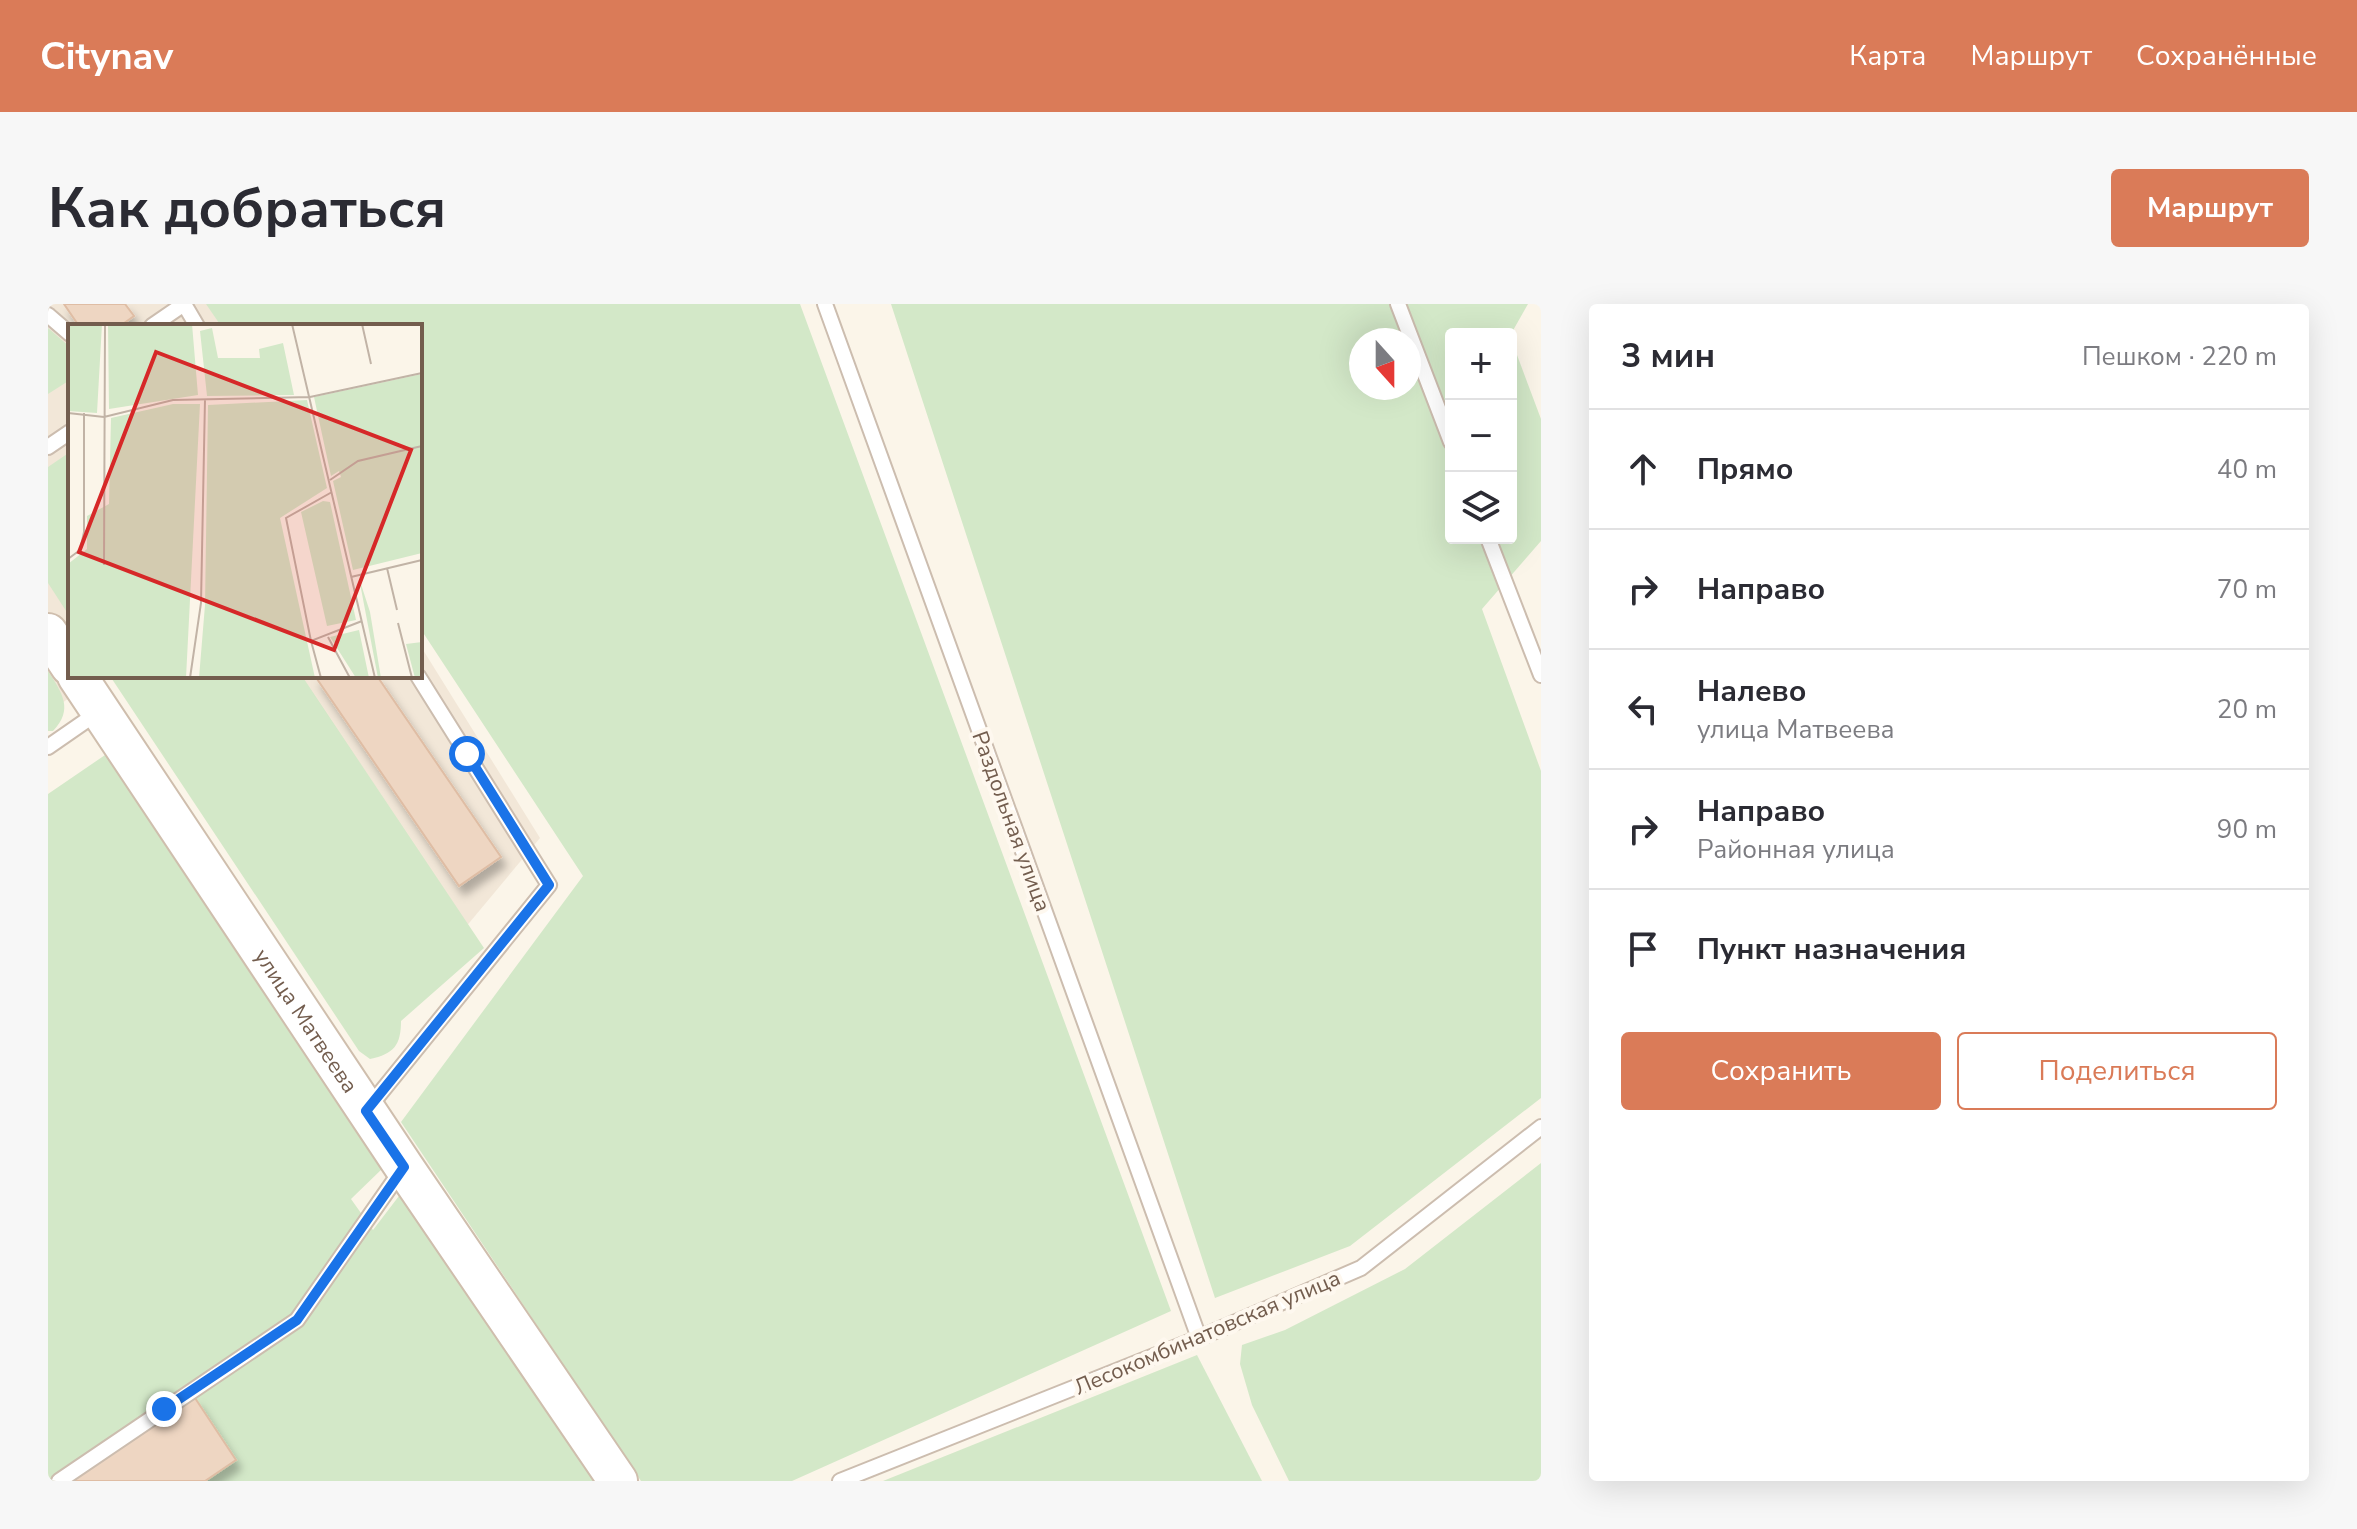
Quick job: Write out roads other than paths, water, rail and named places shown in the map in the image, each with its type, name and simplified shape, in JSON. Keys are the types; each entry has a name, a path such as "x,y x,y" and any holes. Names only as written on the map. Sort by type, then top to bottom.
{"street":[{"path":"48,633 68,663"},
{"name":"улица Матвеева","path":"78,678 366,1111 618,1481"}],"lane":[{"path":"155,324 184,304 196,324"},
{"name":"Раздольная улица","path":"825,304 1199,1338"},
{"path":"1398,304 1445,426"},
{"path":"48,315 68,332"},
{"path":"48,447 68,433"},
{"path":"1490,544 1541,675"},
{"path":"366,1111 549,885 419,678"},
{"path":"48,747 101,711"},
{"name":"Лесокомбинатовская улица","path":"840,1481 1199,1338 1361,1268 1541,1127"},
{"path":"59,1481 297,1320 404,1167"}]}
